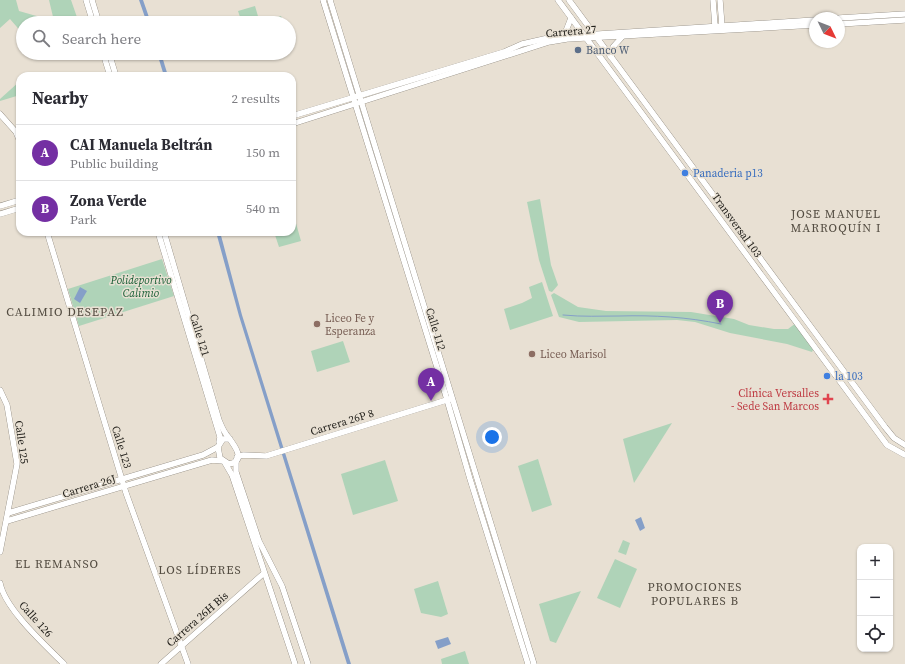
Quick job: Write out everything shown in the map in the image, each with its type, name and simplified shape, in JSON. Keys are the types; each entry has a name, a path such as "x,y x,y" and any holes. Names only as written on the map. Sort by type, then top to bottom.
{"street":[{"path":"86,0 92,16"},
{"path":"92,0 97,16"},
{"name":"Calle 112","path":"323,0 358,103 449,400 534,664"},
{"name":"Calle 112","path":"330,0 356,97"},
{"name":"Transversal 103","path":"558,0 847,390 886,445 905,455"},
{"name":"Transversal 103","path":"569,0 844,373 894,438 905,445"},
{"path":"713,0 718,24"},
{"path":"718,24 720,0"},
{"path":"845,18 905,14"},
{"path":"564,36 571,18"},
{"path":"577,25 582,26 584,20"},
{"name":"Carrera 27","path":"596,37 718,24 809,20"},
{"path":"845,24 905,20"},
{"name":"Carrera 27","path":"296,115 502,53 522,44 564,36 622,37 809,25"},
{"name":"Carrera 27","path":"296,123 503,58 534,46 585,37"},
{"path":"611,57 613,47 622,37"},
{"path":"105,60 109,72"},
{"path":"110,60 115,72"},
{"path":"0,114 16,132"},
{"path":"694,184 700,184 701,178"},
{"path":"703,195 701,191 703,188 709,189"},
{"path":"0,206 16,201"},
{"path":"0,214 16,209"},
{"name":"Calle 123","path":"48,236 120,472 122,483 188,664"},
{"name":"Calle 121","path":"159,236 220,437 218,446"},
{"name":"Calle 121","path":"165,236 219,420 230,439"},
{"path":"839,380 844,379 844,373"},
{"path":"847,390 846,387 848,384 854,385"},
{"name":"Calle 125","path":"0,390 7,404 17,464 7,522"},
{"name":"Calle 112","path":"449,400 470,480 528,664"},
{"name":"Carrera 26P 8","path":"237,459 244,455 266,456 449,400"},
{"path":"295,664 232,475 219,454 218,446 223,439 230,439 236,447 237,476 259,540 279,579 308,664"},
{"name":"Carrera 26J","path":"7,522 207,454 218,446"},
{"name":"Carrera 26J","path":"130,480 214,459 224,462"},
{"path":"224,462 231,464 237,459"},
{"path":"120,472 130,480 126,493 116,485 120,472"},
{"name":"Carrera 26J","path":"8,513 116,485"},
{"path":"18,511 19,518"},
{"path":"0,552 7,522"},
{"name":"Carrera 26H Bis","path":"161,664 264,574"},
{"name":"Calle 126","path":"0,583 11,607 64,664"},
{"path":"285,635 289,629 293,629 296,632"}],"green space":[{"path":"0,0 16,0 19,11 36,16 16,16 16,26 10,19 0,28"},
{"path":"49,0 71,0 77,16 53,16"},
{"path":"255,6 258,16 240,16 238,11"},
{"path":"16,85 16,96 0,101 0,99"},
{"path":"540,199 551,265 558,285 552,292 549,291 539,260 527,202"},
{"path":"296,223 301,241 279,247 275,236 296,236"},
{"name":"Polideportivo Calimio","path":"162,259 174,296 79,326 68,289"},
{"path":"542,282 553,316 510,330 504,309 532,298 529,287"},
{"path":"554,293 578,307 606,311 691,312 734,319 749,325 774,329 788,329 796,323 814,348 812,352 787,344 730,333 695,322 677,320 579,322 559,317 551,295"},
{"path":"343,341 350,362 317,372 311,351"},
{"path":"672,423 634,483 623,439"},
{"path":"538,459 552,505 532,512 518,466"},
{"path":"385,460 398,501 353,515 341,474"},
{"path":"623,540 630,543 626,555 618,552"},
{"path":"615,559 637,569 620,608 597,598"},
{"path":"438,581 448,614 441,617 421,613 414,589"},
{"path":"581,591 556,643 550,641 539,604"},
{"path":"465,651 469,664 442,664 441,659"}],"water":[{"path":"139,0 143,0 149,16 145,16"},
{"path":"159,60 163,60 167,72 163,72"},
{"path":"217,236 221,236 242,315 351,664 347,664 239,316"},
{"path":"80,287 87,291 80,303 74,299"},
{"path":"641,517 645,528 640,531 635,520"},
{"path":"448,637 451,644 438,649 435,641"}],"waterway":[{"path":"563,315 658,316 721,324"}],"place":[{"name":"Banco W","path":"578,50"},
{"name":"Panaderia p13","path":"685,173"},
{"name":"Zona Verde","path":"720,323"},
{"name":"Liceo Fe y Esperanza","path":"317,324"},
{"name":"Liceo Marisol","path":"532,354"},
{"name":"la 103","path":"827,376"},
{"name":"Clínica Versalles - Sede San Marcos","path":"828,399"},
{"name":"CAI Manuela Beltrán","path":"431,401"}],"district":[{"name":"JOSE MANUEL MARROQUÍN I","path":"836,221"},
{"name":"CALIMIO DESEPAZ","path":"65,312"},
{"name":"EL REMANSO","path":"57,564"},
{"name":"LOS LÍDERES","path":"200,570"},
{"name":"PROMOCIONES POPULARES B","path":"695,594"}]}
